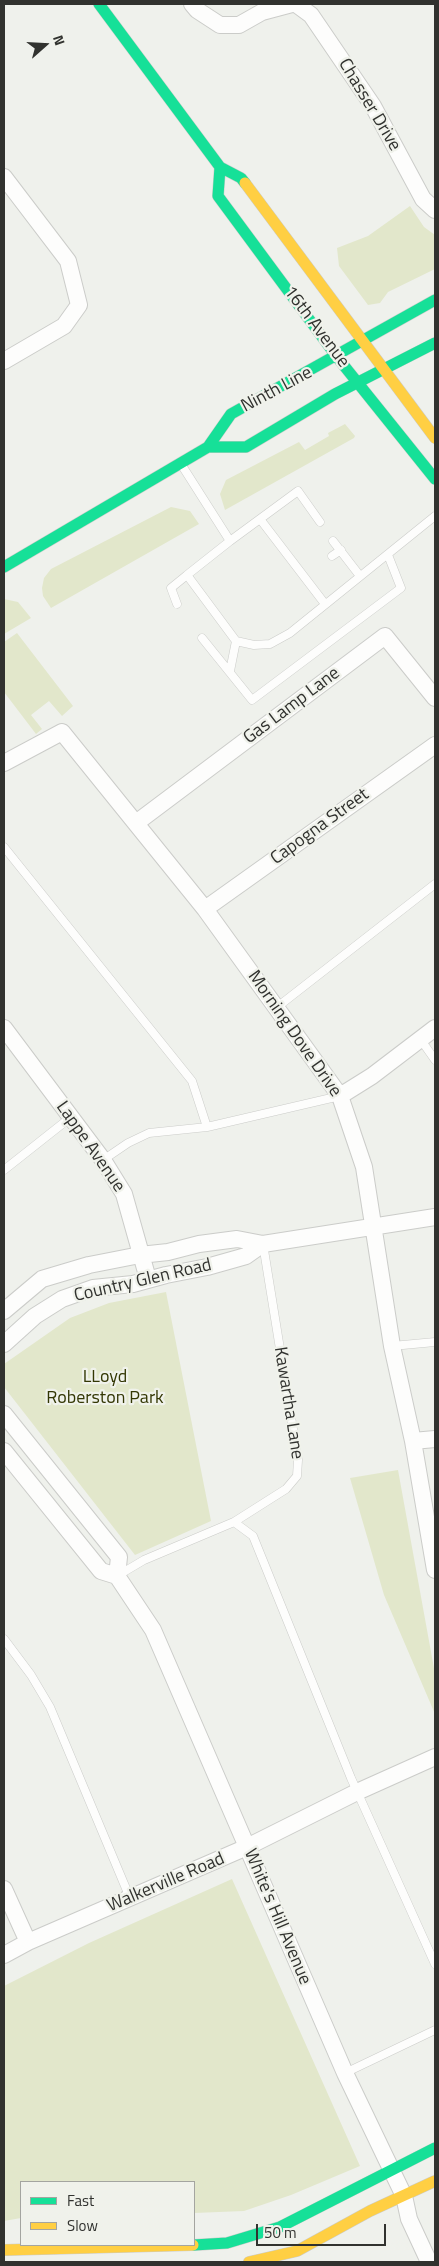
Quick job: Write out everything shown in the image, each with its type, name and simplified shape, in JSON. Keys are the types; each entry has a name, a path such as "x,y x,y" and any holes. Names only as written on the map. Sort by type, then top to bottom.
{"main road":[{"name":"16th Avenue","path":"99,4 220,167 241,178 362,343 435,438"},
{"name":"16th Avenue","path":"220,167 218,196 337,357 435,478"},
{"name":"Ninth Line","path":"4,567 208,447 232,414 362,343 435,300"},
{"name":"Ninth Line","path":"208,447 246,447 335,394 435,343"},
{"path":"195,2245 227,2243 280,2227 435,2148"},
{"path":"249,2262 297,2251 370,2211 435,2181"},
{"path":"4,2250 155,2246"}],"street":[{"path":"192,4 197,10 220,24 238,25 262,12 292,4"},
{"name":"Chasser Drive","path":"296,4 311,15 367,98 423,199 435,210"},
{"path":"4,177 68,261 79,305 64,326 4,361"},
{"name":"Gas Lamp Lane","path":"136,823 385,636 435,698"},
{"name":"Morning Dove Drive","path":"4,763 62,732 206,909 340,1096 364,1167 392,1346 413,1441 435,1570"},
{"name":"Capogna Street","path":"206,909 435,745"},
{"name":"Lappe Avenue","path":"4,1028 103,1160 124,1194 148,1279"},
{"path":"340,1096 372,1076 435,1028"},
{"name":"Country Glen Road","path":"4,1311 42,1279 89,1265 237,1240 263,1244 435,1217"},
{"name":"Country Glen Road","path":"4,1344 35,1316 62,1299 93,1288 133,1284 148,1279 207,1267 246,1256 263,1244"},
{"name":"White's Hill Avenue","path":"4,1414 119,1557 117,1576"},
{"path":"413,1441 435,1439"},
{"name":"White's Hill Avenue","path":"4,1451 101,1571 117,1576 153,1630 345,2073 404,2196 409,2219 429,2262"},
{"name":"Walkerville Road","path":"4,1955 28,1942 247,1847 357,1792 435,1757"},
{"path":"4,1889 28,1942"}],"lane":[{"path":"180,463 230,541"},
{"path":"177,604 171,588 230,541 298,491 320,522"},
{"path":"306,518 313,512"},
{"path":"186,575 236,641 254,645 270,644 290,633 435,516"},
{"path":"260,519 277,542 307,574 325,604"},
{"path":"277,542 284,536"},
{"path":"333,541 360,576"},
{"path":"332,556 341,550"},
{"path":"202,638 252,700 401,588 388,555"},
{"path":"230,671 236,641"},
{"path":"4,847 192,1081 207,1126"},
{"path":"276,1008 435,884"},
{"path":"421,1040 435,1060"},
{"path":"103,1160 128,1143 149,1134 207,1126 340,1096"},
{"path":"4,1170 71,1117"},
{"name":"Kawartha Lane","path":"117,1576 144,1560 234,1522 286,1489 297,1476 298,1460 263,1244"},
{"path":"392,1346 435,1342"},
{"path":"234,1522 253,1536 357,1792 435,1964"},
{"path":"4,1639 31,1675 50,1707 130,1898"},
{"path":"345,2073 435,2030"}],"green space":[{"path":"410,206 424,227 435,235 435,269 388,292 380,303 368,305 339,266 337,248 368,236"},
{"path":"345,424 355,436 354,438 225,510 220,494 226,480 299,442 305,450 329,436 328,433"},
{"path":"171,507 190,511 199,524 51,608 43,596 42,588 44,578 51,569"},
{"path":"4,599 18,602 31,618 4,634"},
{"path":"17,633 73,706 62,716 49,701 31,715 42,729 36,734 4,692 4,642"},
{"name":"LLoyd Roberston Park","path":"166,1292 211,1521 135,1555 4,1387 4,1364 70,1318 109,1303"},
{"path":"398,1470 435,1674 435,1714 384,1595 350,1478"},
{"path":"232,1879 360,2166 291,2195 244,2211 195,2213 195,2181 20,2181 20,2218 4,2221 4,1986 89,1943"}],"traffic: fast":[{"path":"99,4 220,167 241,178 245,183"},
{"path":"220,167 218,196 337,357 435,479"},
{"path":"4,567 208,447 231,414 435,300"},
{"path":"208,447 246,447 335,394 435,343"},
{"path":"195,2245 227,2243 280,2227 435,2148"}],"traffic: slow":[{"path":"245,183 435,438"},
{"path":"249,2262 297,2251 370,2211 435,2181"},
{"path":"4,2250 155,2246"}]}
